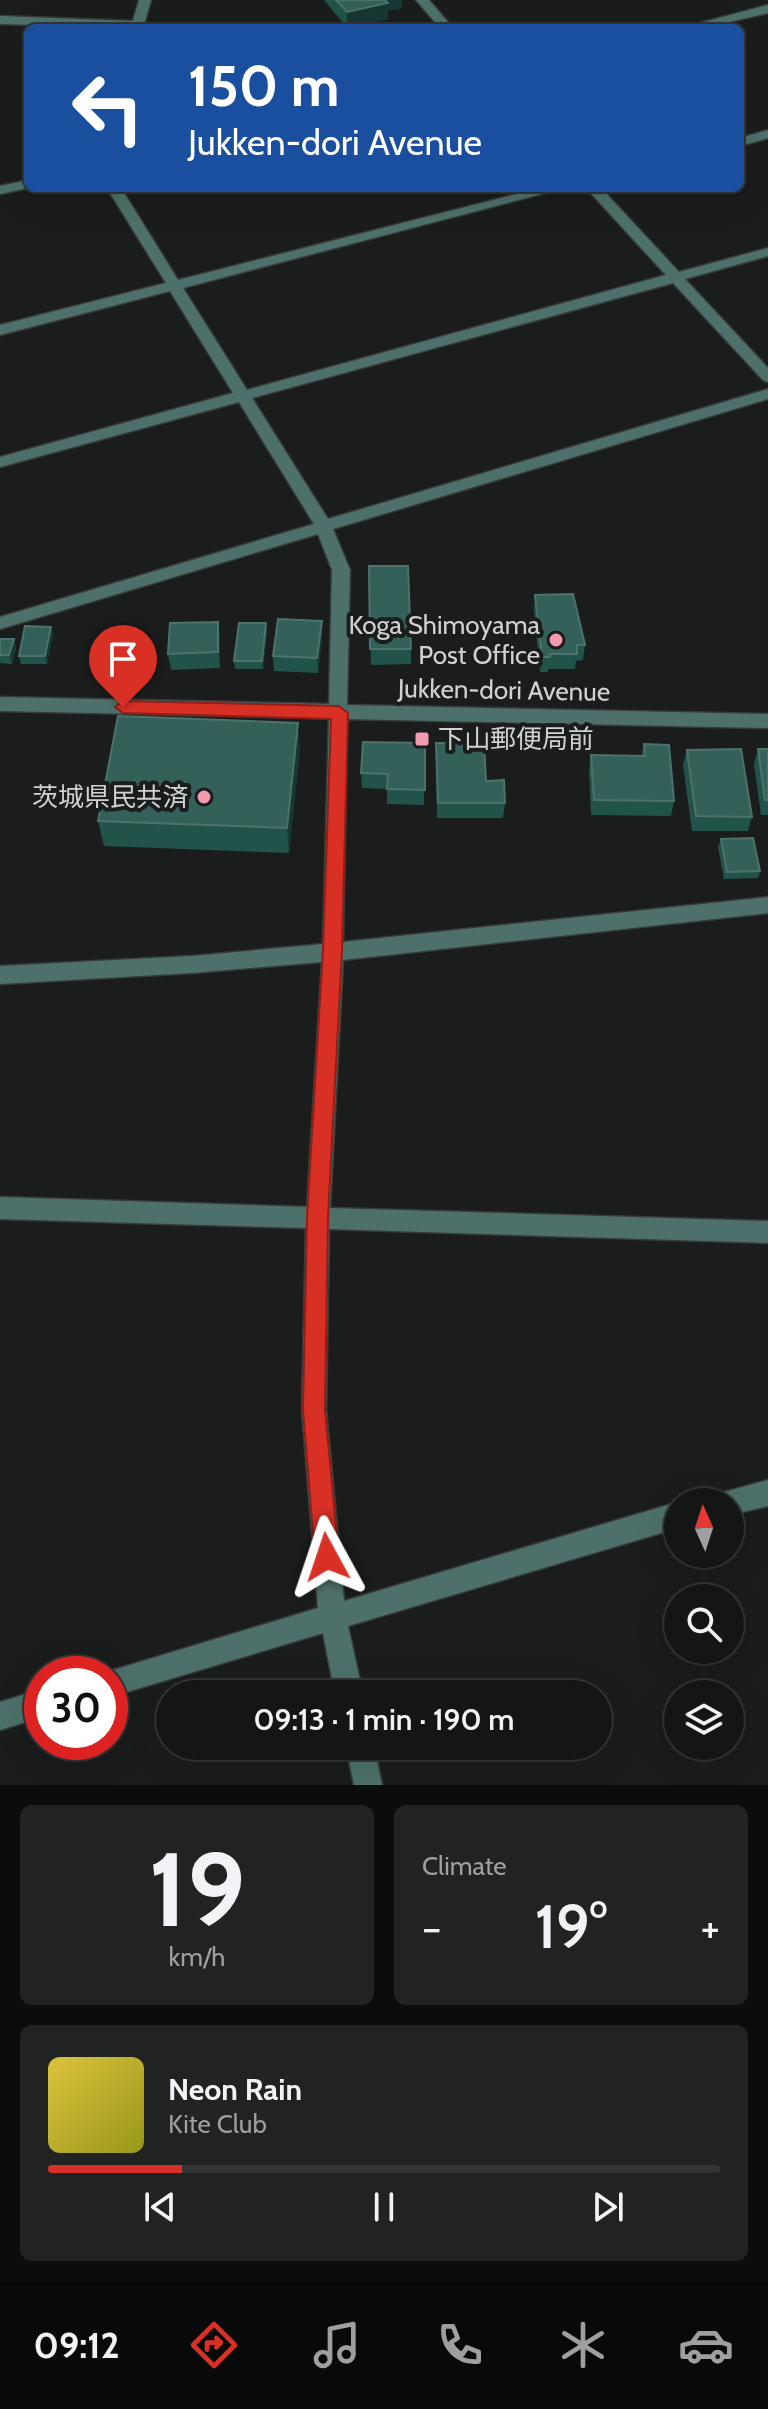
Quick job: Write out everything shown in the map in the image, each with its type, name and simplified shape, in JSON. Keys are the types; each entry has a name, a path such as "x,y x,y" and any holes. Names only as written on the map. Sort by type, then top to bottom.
{"street":[{"path":"138,24 145,0"},
{"path":"422,0 443,24"},
{"path":"704,24 768,9"},
{"path":"0,20 78,24"},
{"path":"744,141 768,134"},
{"path":"0,190 24,185"},
{"path":"116,192 324,527 341,570 333,950 318,1217 314,1410 332,1615 346,1680"},
{"path":"0,330 541,192"},
{"path":"597,192 768,377"},
{"path":"0,462 768,252"},
{"path":"0,623 768,394"},
{"name":"Jukken-dori Avenue","path":"0,704 768,721"},
{"path":"0,975 77,973 333,950 768,905"},
{"path":"0,1208 768,1232"},
{"path":"744,1499 768,1493"},
{"path":"128,1677 664,1519"},
{"path":"0,1716 24,1709"},
{"path":"363,1760 368,1785"}],"building":[{"path":"336,0 385,0 388,3 347,12"},
{"path":"369,566 408,566 411,649 370,649"},
{"path":"573,594 585,645 577,645 577,654 542,657 535,595"},
{"path":"278,619 322,621 317,658 273,656"},
{"path":"218,622 218,652 168,654 170,623"},
{"path":"239,623 266,623 262,661 234,661"},
{"path":"25,626 51,627 45,656 19,656"},
{"path":"0,639 14,639 9,655 0,655"},
{"name":"茨城県民共済","path":"118,716 298,723 287,828 98,821"},
{"path":"363,742 425,743 425,790 387,789 388,774 361,773"},
{"path":"436,743 484,743 486,781 504,780 505,803 438,803"},
{"path":"644,744 669,745 674,801 594,800 591,755 645,756"},
{"path":"741,749 752,817 696,816 687,750"},
{"path":"758,749 768,749 768,800 765,800"},
{"path":"753,838 760,871 727,872 721,839"}],"place":[{"name":"Koga Shimoyama Post Office","path":"556,640"},
{"name":"下山郵便局前","path":"422,739"},
{"name":"茨城県民共済","path":"204,797"}],"route":[{"path":"123,707 339,713 333,950 318,1217 314,1410 327,1557"}]}
